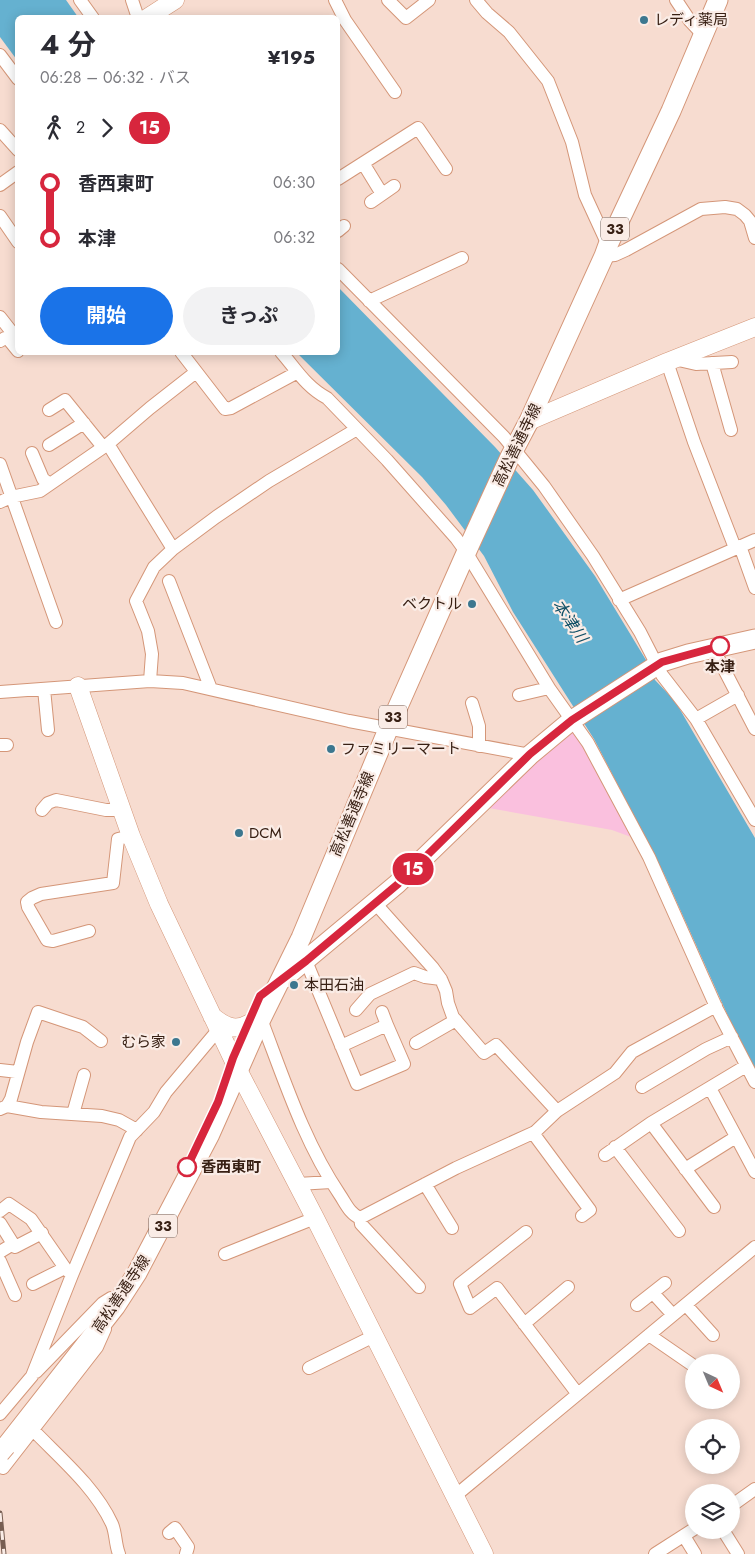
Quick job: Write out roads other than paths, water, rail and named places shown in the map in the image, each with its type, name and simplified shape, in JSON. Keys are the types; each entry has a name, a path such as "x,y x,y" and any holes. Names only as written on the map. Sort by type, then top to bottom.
{"main road":[{"name":"高松善通寺線","path":"236,1039 302,949 319,891 388,727 468,548 529,421 670,111 718,0"},
{"path":"302,949 376,903 530,754 574,719 654,666 669,659 755,639"},
{"name":"高松善通寺線","path":"2,1444 113,1302 159,1221 218,1102 236,1039 260,996 302,949"},
{"name":"高松善通寺線","path":"260,996 279,982"}],"street":[{"path":"80,0 91,15"},
{"path":"132,0 137,15"},
{"path":"152,15 175,0"},
{"path":"335,0 345,20 395,92"},
{"path":"390,1 406,18 429,0"},
{"path":"476,0 487,13 509,32 548,81 572,142 586,195 606,251 615,255 701,209 725,207 737,209 746,215 750,221 755,238"},
{"path":"676,0 690,21 704,36"},
{"path":"0,55 15,75"},
{"path":"340,179 418,128 446,169"},
{"path":"0,130 15,147"},
{"path":"363,163 382,194"},
{"path":"0,185 15,174"},
{"path":"371,202 394,186"},
{"path":"0,216 15,238"},
{"path":"369,301 462,258"},
{"path":"340,271 443,377 471,403 512,453 544,486 593,556 640,632 654,666 696,720 754,814"},
{"path":"0,317 15,336"},
{"path":"529,421 755,327"},
{"path":"0,340 5,338 15,347"},
{"path":"183,355 225,409 231,408 296,373"},
{"path":"284,355 296,373 316,392 326,398 357,429 468,548 549,688 574,719 588,743 649,857 716,1006 755,1082"},
{"path":"671,361 696,364 732,362"},
{"path":"671,361 694,442 755,588"},
{"path":"712,363 731,430"},
{"path":"6,499 40,491 106,445 196,372"},
{"path":"49,410 65,400 106,445 173,549"},
{"path":"49,445 84,423"},
{"path":"150,681 152,654 148,631 136,600 154,567 173,549 216,517 269,481 357,429"},
{"path":"32,453 43,479 50,484"},
{"path":"0,464 6,499 56,622"},
{"path":"619,600 755,540"},
{"path":"168,581 169,599 185,639 211,689"},
{"path":"713,648 754,724"},
{"path":"0,692 150,681 183,684 349,721 530,754"},
{"path":"78,686 131,836 159,904 236,1039 304,1132 331,1182 354,1215 360,1218"},
{"path":"519,695 549,688"},
{"path":"44,689 48,730"},
{"path":"696,720 738,695"},
{"path":"472,703 479,726 480,746"},
{"path":"42,810 48,803 56,800 106,810 122,810"},
{"path":"89,931 53,941 47,940 28,907 28,902 41,894 113,884 118,839 131,836"},
{"path":"376,903 441,979 448,1003 456,1020 484,1053 496,1045 557,1111"},
{"path":"302,949 359,1088 407,1063 387,1026 382,1012"},
{"path":"356,1010 370,994 414,973 425,977 441,979"},
{"path":"360,1218 456,1168 533,1133 557,1111 615,1073 632,1052 716,1006"},
{"path":"3,1107 10,1099 38,1012 83,1027 100,1041"},
{"path":"416,1043 456,1020"},
{"path":"341,1046 387,1026"},
{"path":"642,1087 706,1049 732,1037"},
{"path":"32,1376 68,1271 130,1137 154,1112 166,1092 236,1039"},
{"path":"236,1039 298,1184 484,1554"},
{"path":"679,1231 610,1151 746,1066"},
{"path":"0,1070 18,1072"},
{"path":"73,1114 84,1075"},
{"path":"710,1088 755,1172"},
{"path":"3,1107 41,1112 102,1116 119,1120 137,1130"},
{"path":"651,1124 714,1207"},
{"path":"533,1133 590,1210 582,1216"},
{"path":"685,1169 736,1137"},
{"path":"298,1184 331,1182"},
{"path":"425,1184 452,1228"},
{"path":"0,1211 9,1204 31,1219 68,1271"},
{"path":"225,1254 315,1218"},
{"path":"360,1218 361,1224 418,1288"},
{"path":"0,1223 15,1247 42,1234"},
{"path":"526,1232 460,1284 470,1308 497,1288 578,1393"},
{"path":"0,1252 13,1244"},
{"path":"454,1496 755,1247"},
{"path":"0,1261 15,1294"},
{"path":"33,1284 68,1271"},
{"path":"636,1305 653,1294 665,1283"},
{"path":"524,1324 568,1287"},
{"path":"653,1294 673,1315"},
{"path":"0,1414 32,1376 103,1303 113,1302 97,1346 3,1468 2,1444"},
{"path":"686,1304 714,1334"},
{"path":"649,1335 685,1360"},
{"path":"309,1368 374,1336"},
{"path":"33,1430 83,1482 104,1510 113,1526 119,1554"},
{"path":"740,1500 755,1489"},
{"path":"169,1533 175,1528 188,1547 186,1554"},
{"path":"654,1554 685,1535"},
{"path":"691,1539 695,1554"},
{"path":"729,1539 738,1554"}],"water":[{"path":"0,0 66,0 77,15 15,15 15,57 0,37"},
{"name":"本津川","path":"340,289 495,447 533,490 595,576 646,660 655,680 675,701 755,838 755,1071 741,1045 665,876 594,739 513,612 484,556 446,505 422,477 299,355 340,355"}],"railway":[{"path":"0,1513 4,1554"}],"place":[{"name":"レディ薬局","path":"644,20"},
{"name":"ベクトル","path":"472,604"},
{"name":"本津","path":"720,646"},
{"name":"ファミリーマート","path":"331,749"},
{"name":"DCM","path":"239,833"},
{"name":"本田石油","path":"294,985"},
{"name":"むら家","path":"176,1042"},
{"name":"香西東町","path":"187,1167"}]}
